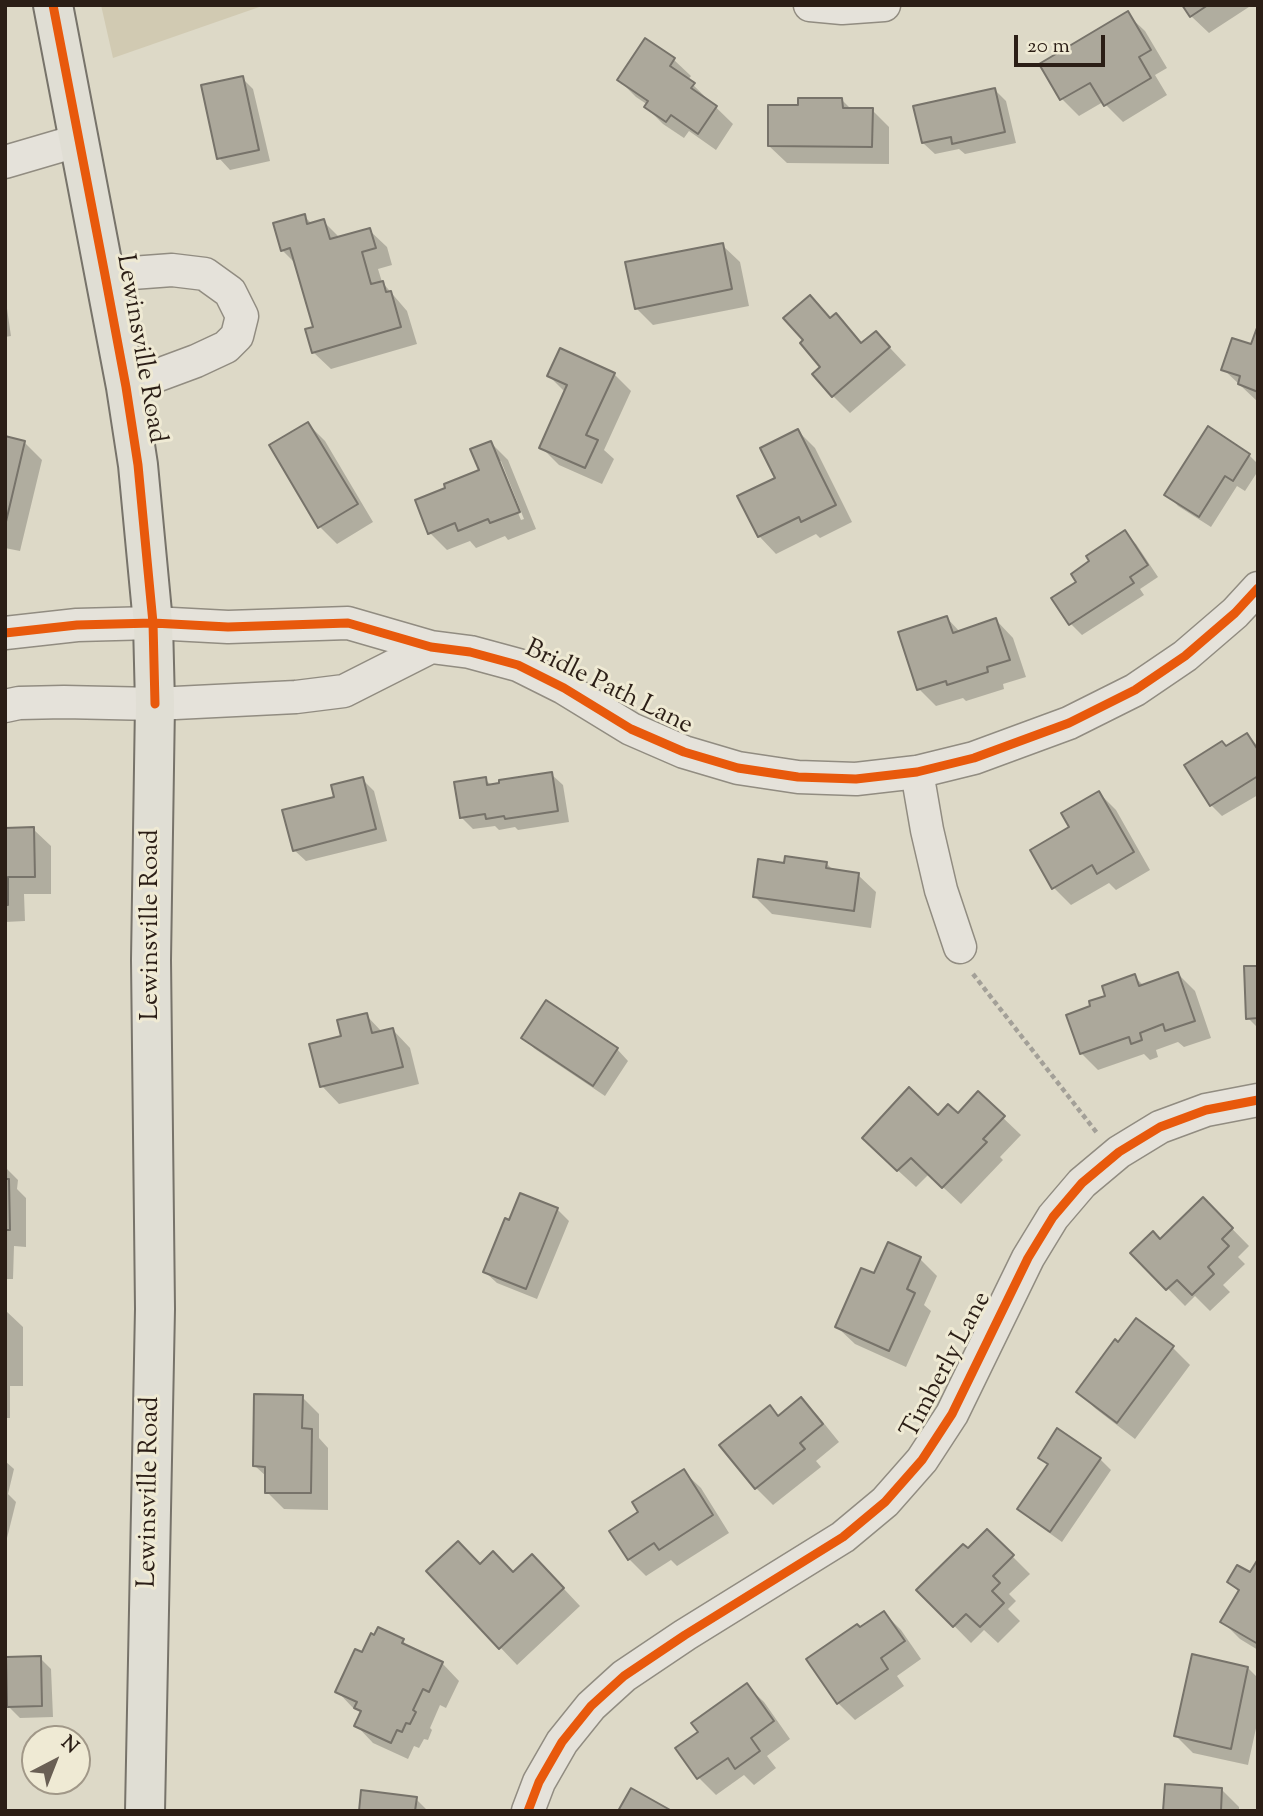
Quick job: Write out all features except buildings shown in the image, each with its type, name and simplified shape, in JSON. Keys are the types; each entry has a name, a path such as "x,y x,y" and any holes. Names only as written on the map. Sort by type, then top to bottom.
{"main road":[{"name":"Lewinsville Road","path":"53,5 126,387 138,464 153,623 155,704 151,960 155,1309 145,1811"}],"street":[{"path":"810,5 842,8 884,5"},
{"path":"5,162 80,140"},
{"path":"105,275 172,270 205,274 230,292 242,316 237,336 226,346 196,361 126,387"},
{"name":"Bridle Path Lane","path":"5,633 77,625 153,623 228,627 348,623 430,647 470,652 519,665 564,688 631,729 684,752 738,768 798,777 856,779 917,772 974,758 1057,727 1135,690 1185,656 1235,613 1258,588"},
{"path":"5,706 64,702 155,704 296,697 344,691 430,647"},
{"path":"917,772 941,890 964,958"},
{"name":"Timberly Lane","path":"528,1811 539,1782 562,1742 591,1706 624,1676 843,1537 885,1502 900,1485 922,1460 952,1414 1028,1258 1053,1217 1082,1183 1116,1155 1160,1127 1206,1110 1258,1100"}],"path":[{"path":"964,958 1116,1155"}],"shaded area":[{"path":"101,5 265,5 113,58"}],"cycle path":[{"path":"53,5 126,387 138,465 153,623 155,704"},
{"path":"5,633 77,625 153,623 228,627 348,623 431,647 470,652 518,665 564,688 631,729 684,752 738,768 798,777 856,779 917,772 974,758 1069,723 1135,690 1185,656 1235,613 1258,588"},
{"path":"528,1811 539,1782 562,1742 591,1706 624,1676 843,1537 885,1502 922,1460 952,1414 1028,1258 1053,1217 1082,1183 1119,1152 1160,1127 1206,1110 1258,1100"}]}
